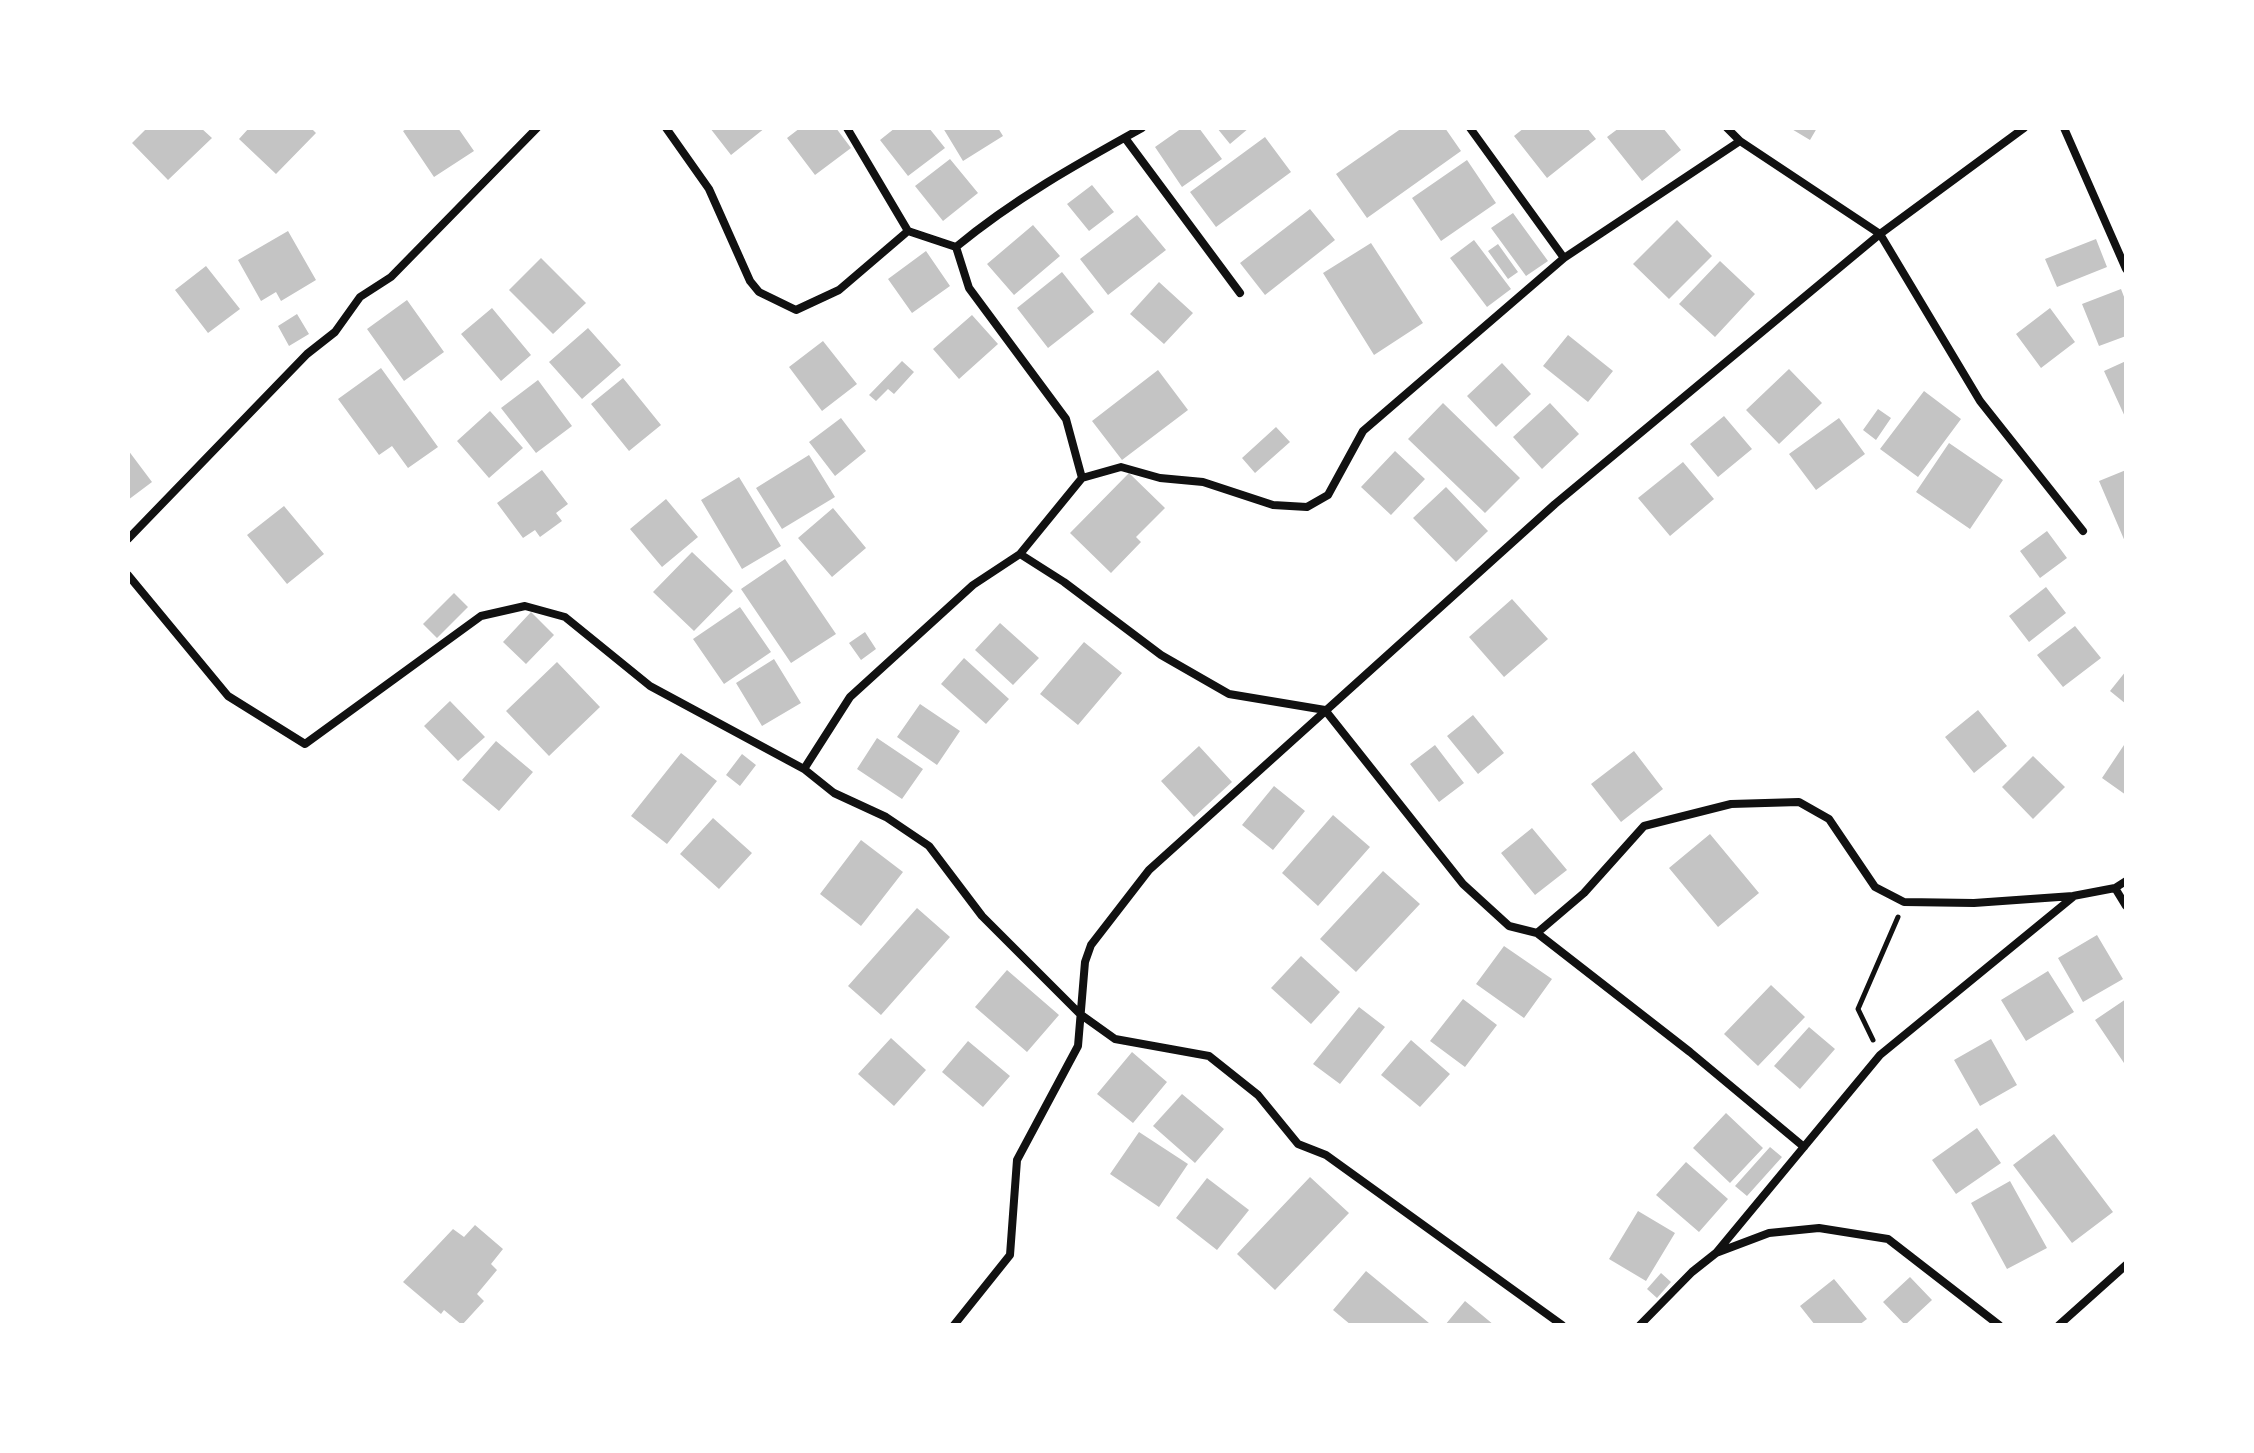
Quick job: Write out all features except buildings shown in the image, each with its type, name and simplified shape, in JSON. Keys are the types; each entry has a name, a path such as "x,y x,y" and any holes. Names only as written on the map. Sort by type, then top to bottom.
{"street":[{"path":"128,539 307,354 335,332 360,297 391,277 537,128"},
{"path":"666,128 709,189 750,281 759,292 796,310 839,290 908,231"},
{"path":"847,128 908,231 956,247"},
{"path":"956,247 990,219 1055,175 1142,128"},
{"path":"1470,128 1564,258"},
{"path":"1727,128 1740,141 1880,234 1980,401 2083,531"},
{"path":"954,1325 1010,1255 1017,1160 1078,1046 1091,945 1149,870 1555,504 1880,234 2024,128"},
{"path":"2064,128 2126,269"},
{"path":"1125,138 1240,293"},
{"path":"804,769 850,697 973,585 1020,554 1082,478 1121,467 1160,478 1203,482 1273,505 1307,507 1328,495 1363,431 1564,258 1740,141"},
{"path":"956,247 969,288 1066,419 1082,478"},
{"path":"1020,554 1106,612 1161,655 1229,694 1325,710 1463,884 1509,926 1537,933 1690,1052 1804,1147"},
{"path":"128,575 228,696 305,744 481,616 525,606 565,617 650,686 804,769 834,793 886,817 929,846 982,916 1080,1014 1115,1039 1209,1056 1258,1095 1298,1144 1326,1155 1562,1325"},
{"path":"1537,933 1584,893 1644,826 1731,804 1799,802 1829,819 1875,887 1904,902 1974,903 2073,896 2115,888 2126,881"},
{"path":"2115,888 2126,906"},
{"path":"1640,1325 1692,1272 1716,1253 1880,1055 2073,896"},
{"path":"1716,1253 1769,1233 1819,1228 1888,1239 1999,1325"},
{"path":"2059,1325 2126,1265"}],"path":[{"path":"1880,1055 1858,1009 1904,902"}]}
